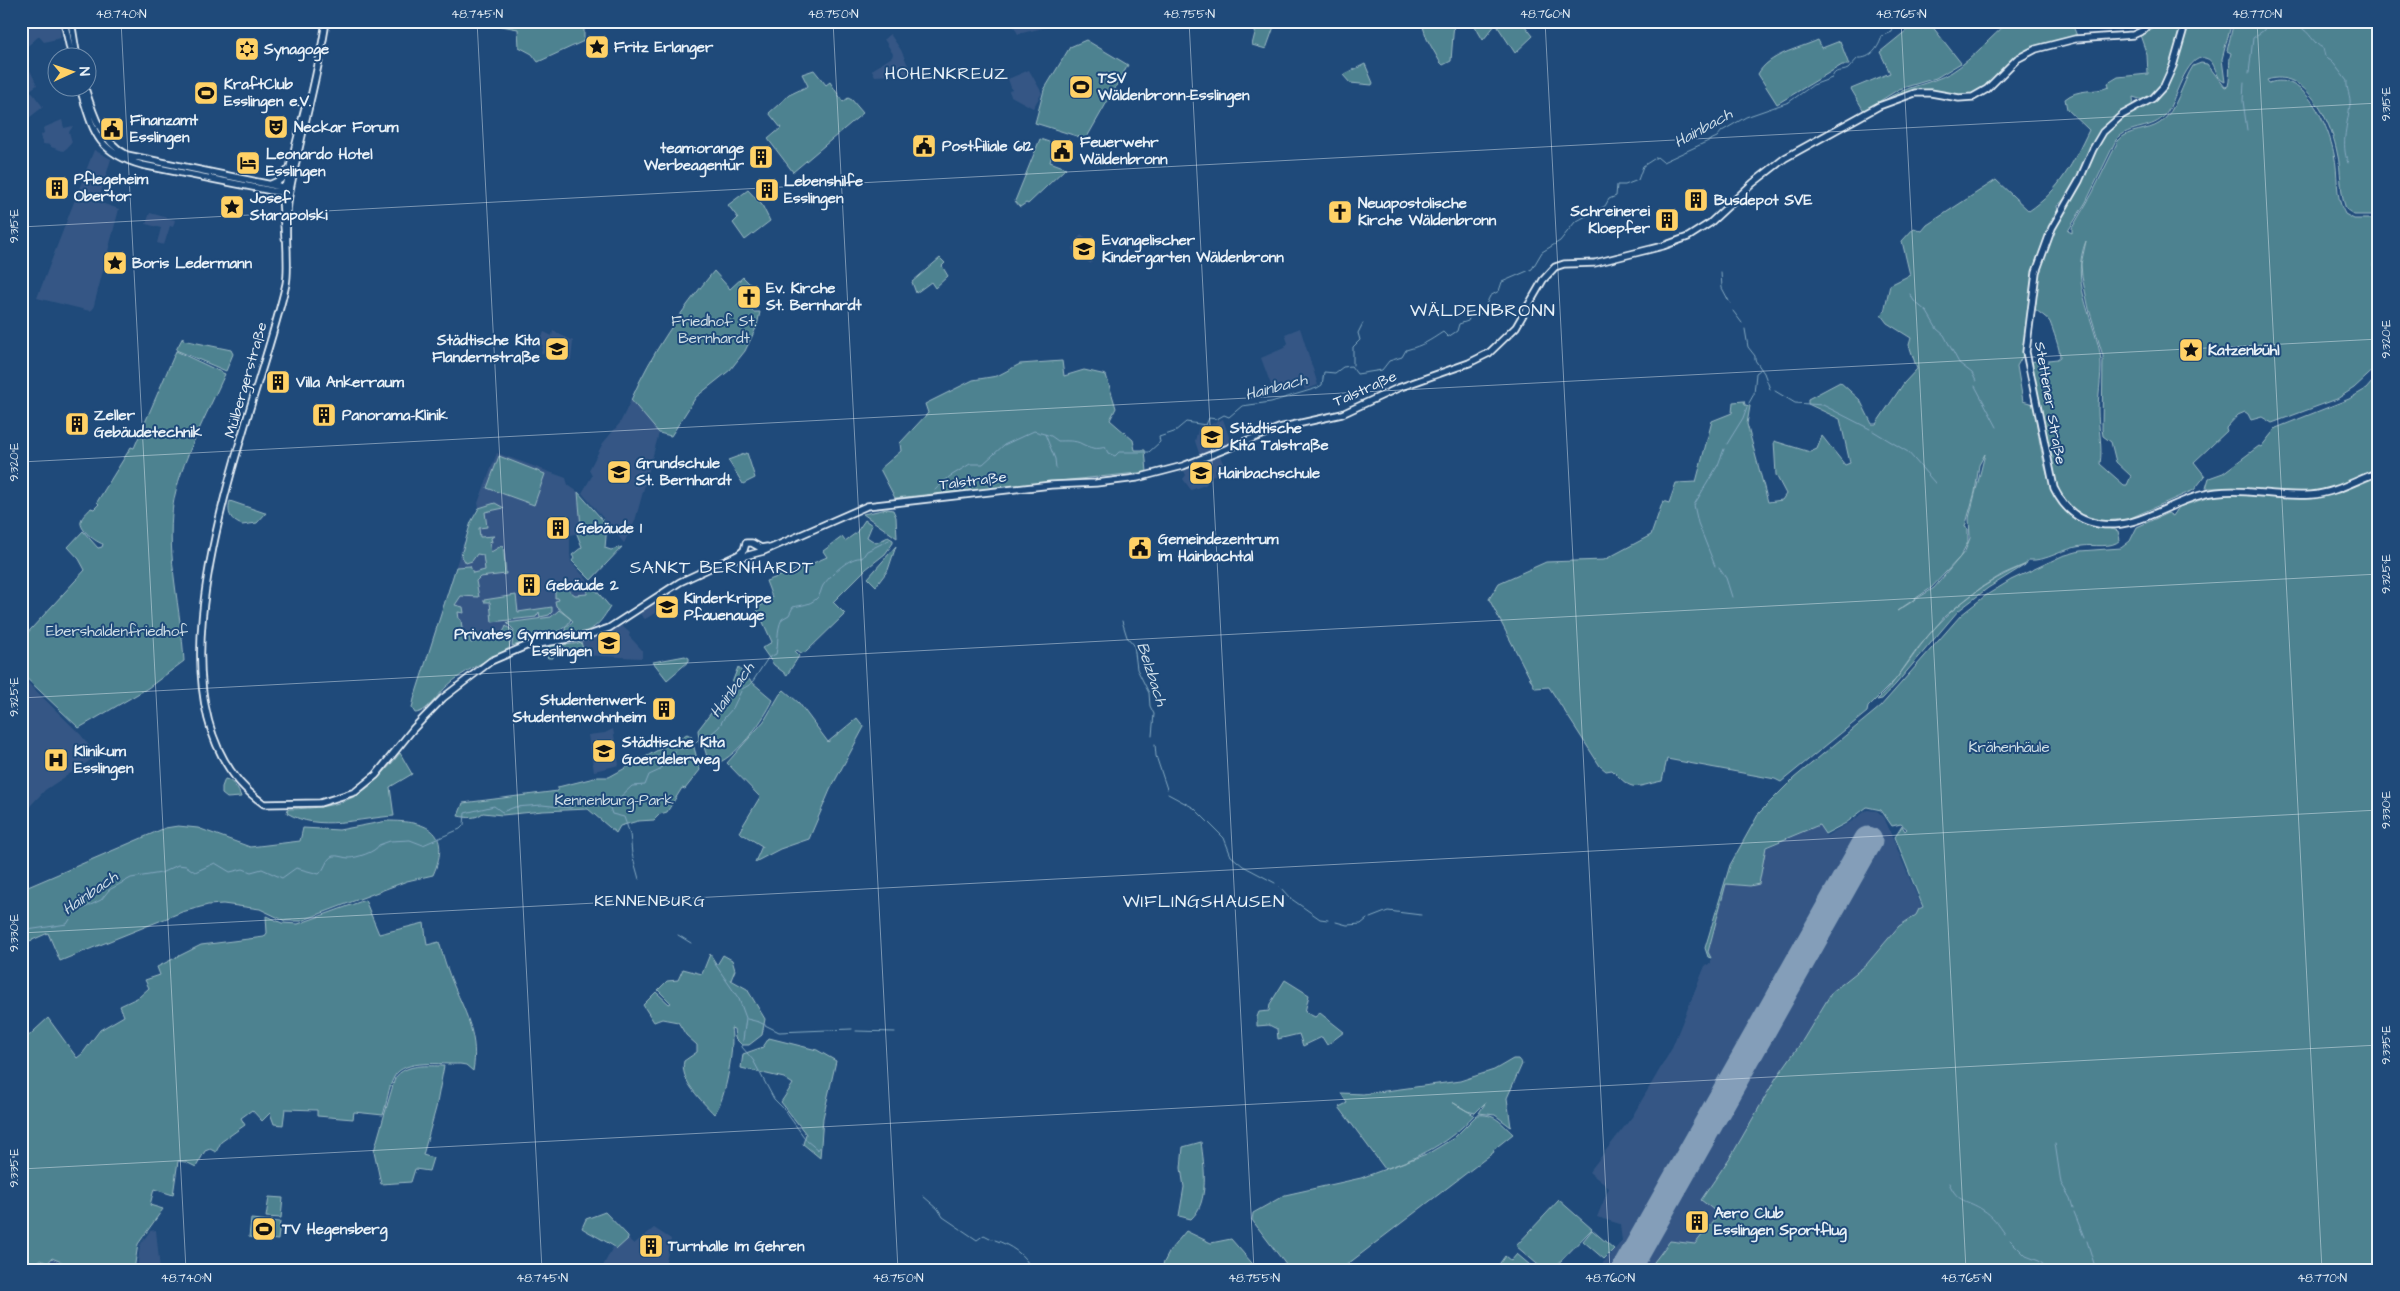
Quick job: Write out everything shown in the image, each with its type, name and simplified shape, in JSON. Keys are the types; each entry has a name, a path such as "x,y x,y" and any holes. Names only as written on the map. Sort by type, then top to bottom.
{"main road":[{"path":"64,21 70,48"},
{"path":"71,21 75,48"},
{"path":"286,190 321,53 326,21"},
{"name":"Talstraße","path":"748,552 764,551 862,509 1051,485 1096,483 1146,475 1190,464 1279,428 1338,415 1403,386 1478,359 1499,345 1523,318 1545,277 1554,267 1564,264 1594,263 1663,246 1688,237 1710,224 1753,183 1785,158 1895,99 1925,93 1959,98 1972,96 1987,88 2020,57 2036,49 2069,40 2135,35 2144,30 2152,21"},
{"name":"Stettener Straße","path":"2186,21 2174,66 2164,86 2153,98 2122,115 2104,132 2093,148 2079,181 2052,228 2037,267 2026,352 2052,482 2062,502 2076,516 2097,524 2123,524 2192,498 2234,490 2315,495 2342,488 2379,472"},
{"path":"286,190 289,167 321,53"},
{"path":"83,98 99,139 112,154 136,164 272,192 279,196 282,203"},
{"path":"89,98 100,129 108,141 122,152 143,160 269,184 286,190"},
{"path":"99,139 100,129"},
{"path":"99,139 108,141"},
{"path":"269,184 282,178 289,167"},
{"path":"272,192 286,190"},
{"name":"Mülbergerstraße","path":"286,190 282,203 287,246"},
{"name":"Mülbergerstraße","path":"286,190 286,284 211,557 204,609 202,655 203,704 209,728 223,758 244,787 264,804 320,803 355,792 376,775 407,736 440,702 484,665 522,647 586,636 609,628 624,620 674,585 726,561 737,560 748,552"},
{"path":"748,552 746,543 761,548 776,545"},
{"path":"748,552 754,545"}],"shaded area":[{"path":"21,21 59,21 61,38 44,42 39,36 22,51 29,59 28,66 37,85 30,90 43,107 21,124"},
{"path":"1011,21 1072,21 1018,34"},
{"path":"890,34 901,50 912,74 875,76 872,70 892,57 893,54 884,39"},
{"path":"1029,70 1042,93 1033,108 1011,96 1009,91 1012,90 1008,79"},
{"path":"62,120 64,128 73,126 69,132 72,142 63,151 51,147 51,145 43,144 41,135 44,133 43,128"},
{"path":"94,150 111,159 98,202 119,209 93,309 90,311 37,298"},
{"path":"150,213 175,220 173,227 170,226 164,245 157,243 161,228 146,224"},
{"name":"Evangelischer Kindergarten Wäldenbronn","path":"1081,234 1096,245 1091,264 1072,250"},
{"path":"1300,328 1318,385 1305,390 1302,383 1274,393 1261,358 1284,348 1288,343 1285,334"},
{"name":"Städtische Kita Flandernstraße","path":"553,331 573,341 571,360 541,353 543,345 539,344 544,332 552,336"},
{"name":"Grundschule St. Bernhardt","path":"631,400 659,433 635,521 624,543 582,493 592,476 589,470 603,443 620,423"},
{"name":"Städtische Kita Talstraße","path":"1223,419 1231,443 1200,456 1195,441 1199,426 1207,426"},
{"path":"497,453 566,478 568,485 578,492 581,529 579,533 570,535 570,554 571,562 590,583 587,586 588,594 575,595 559,622 514,627 506,638 426,660 463,544 479,508 478,503"},
{"name":"Hainbachschule","path":"1220,456 1226,470 1209,477 1210,480 1205,485 1191,490 1183,479 1186,475 1184,471"},
{"name":"Kinderkrippe Pfauenauge","path":"669,596 678,604 665,615 661,610 645,619 640,614 664,597 666,599"},
{"name":"Privates Gymnasium Esslingen","path":"622,626 630,633 629,636 642,650 642,658 581,655 581,642"},
{"name":"Klinikum Esslingen","path":"21,676 81,735 97,756 45,790 31,805 21,823"},
{"name":"Städtische Kita Goerdelerweg","path":"613,729 619,765 594,771 588,735 605,733"},
{"path":"1867,810 1877,811 1884,817 1922,908 1916,915 1899,926 1866,965 1832,992 1801,1043 1776,1078 1733,1153 1701,1200 1719,1214 1695,1244 1670,1241 1648,1270 1597,1270 1622,1241 1620,1224 1597,1217 1609,1188 1589,1172 1632,1117 1671,1050 1705,966 1711,963 1711,957 1708,953 1726,884 1750,886 1766,848 1819,825 1826,836"},
{"path":"654,1228 671,1239 664,1270 601,1270 614,1245 617,1249 628,1239 634,1244"},
{"path":"156,1230 160,1270 137,1270 140,1245 150,1231"},
{"path":"51,1258 74,1266 73,1270 27,1270 40,1260"}],"green space":[{"path":"498,21 584,21 584,41 538,62 532,54 519,47 518,29 496,25"},
{"path":"1258,21 1276,21 1266,49 1252,45"},
{"path":"1421,21 1457,21 1454,22 1451,61 1443,65 1440,62 1427,39"},
{"path":"1472,21 1521,21 1533,36 1515,53 1496,24 1483,40"},
{"path":"1918,21 1928,21 1961,63 1936,78 1899,89 1864,111 1851,89 1890,73 1880,52"},
{"path":"2010,21 2071,21 2077,36 2047,43 2021,54 1975,93 1962,96 1918,90 1904,93 1882,102 1899,92 1952,72 1968,60"},
{"path":"2156,21 2184,21 2171,66 2160,86 2143,100 2133,97 2131,107 2100,132 2071,190 2057,206 2058,211 2037,258 2023,355 2017,366 2023,401 2033,404 2046,470 2051,486 2059,500 2068,513 2081,522 2118,531 2120,540 2117,543 2102,546 2075,547 2042,559 2028,560 2026,564 2003,574 1982,587 1945,616 1918,648 1896,679 1868,707 1867,712 1781,782 1775,779 1667,759 1662,781 1639,786 1630,785 1612,770 1606,771 1600,766 1549,687 1535,688 1489,599 1499,583 1546,562 1604,560 1651,535 1663,501 1669,503 1676,483 1696,482 1712,421 1732,413 1733,402 1744,401 1745,405 1750,406 1747,424 1768,502 1782,500 1786,494 1776,475 1774,441 1810,452 1817,449 1822,436 1845,465 1850,463 1840,419 1808,404 1808,399 1840,382 1860,400 1872,424 1876,424 1904,383 1917,369 1909,345 1911,338 1887,323 1881,315 1884,312 1890,285 1910,275 1902,241 1914,228 1922,231 1927,225 1996,180 2029,211 2040,203 2065,175 2089,130 2067,109 2065,99 2075,93 2109,87 2108,83 2118,77 2148,74 2147,55 2140,35","holes":["1985,454 1969,518 1970,538 1965,551 1960,557 1968,542 1968,529 1965,527 1975,492 1979,465","1960,557 1934,588 1897,611 1931,588"]},
{"name":"Katzenbühl","path":"2189,21 2231,21 2222,59 2225,82 2221,80 2209,59 2198,59 2192,63 2166,114 2155,123 2127,132 2116,140 2086,202 2068,231 2072,233 2072,228 2092,194 2118,141 2127,134 2155,126 2166,118 2175,104 2193,66 2201,63 2207,64 2225,87 2228,86 2231,53 2227,51 2234,21 2379,21 2379,215 2354,215 2346,209 2342,195 2339,159 2334,139 2322,112 2314,100 2293,81 2281,78 2267,80 2269,83 2282,81 2294,85 2304,93 2321,116 2331,143 2339,199 2345,214 2354,219 2379,219 2379,254 2374,256 2373,266 2379,268 2379,365 2354,388 2337,399 2272,423 2262,417 2251,420 2245,412 2238,415 2226,428 2227,431 2194,462 2205,476 2194,490 2128,519 2102,521 2077,513 2066,503 2055,484 2030,362 2042,360 2047,366 2048,360 2060,357 2050,322 2035,309 2040,267 2053,231 2080,185 2098,144 2110,129 2123,118 2155,99 2166,88 2178,62","holes":["2086,241 2081,264 2089,309 2103,356 2103,436 2111,442 2116,462 2131,476 2127,485 2124,485 2100,464 2101,450 2098,410 2101,360 2084,297 2080,270 2082,256"]},
{"name":"TSV Wäldenbronn-Esslingen","path":"1086,40 1128,65 1086,139 1035,123 1044,90 1070,47"},
{"path":"1818,40 1822,48 1840,41 1849,65 1842,65 1777,104 1758,74 1763,67 1777,57"},
{"path":"1365,64 1373,83 1372,85 1350,83 1343,75"},
{"path":"814,70 826,85 830,82 843,102 848,98 852,100 863,113 793,172 768,139 781,128 769,113 789,95 808,86 802,74"},
{"path":"1040,139 1055,144 1050,162 1066,168 1028,204 1026,203 1020,207 1015,201"},
{"path":"748,190 762,205 770,221 745,240 733,223 738,218 728,205"},
{"path":"940,258 945,263 942,266 948,276 935,288 931,282 916,293 912,282"},
{"name":"Friedhof St. Bernhardt","path":"714,271 730,289 743,277 752,286 739,299 753,312 760,312 757,326 745,351 730,370 696,397 671,436 659,433 631,400 648,365 668,333"},
{"path":"183,337 183,340 231,350 233,354 226,371 176,350"},
{"name":"Ebershaldenfriedhof","path":"176,351 225,374 181,473 173,505 171,544 184,661 148,688 79,728 21,673 21,640 85,570 79,559 68,547 83,531 98,548 102,547 103,544 85,532 81,521 91,508 94,509 99,504 97,502 131,447 134,448"},
{"path":"1062,361 1064,376 1084,370 1106,375 1116,408 1110,420 1133,440 1135,450 1145,450 1147,472 895,498 880,469 901,451 900,443 928,413 925,404 973,380 997,376 1020,364"},
{"path":"2379,374 2379,469 2341,486 2315,493 2243,488 2206,488 2209,478 2223,473 2259,446 2261,447 2276,428 2349,399 2366,389"},
{"path":"747,453 755,478 743,484 728,460"},
{"path":"499,456 545,474 534,505 487,488"},
{"name":"Krähenhäule","path":"2379,474 2379,1270 1648,1270 1670,1241 1695,1244 1719,1214 1701,1200 1733,1153 1776,1078 1801,1043 1832,992 1866,965 1899,926 1916,915 1919,909 1923,907 1895,837 1902,826 1905,831 1907,829 1901,824 1892,826 1881,810 1867,807 1846,823 1825,834 1819,825 1766,847 1759,884 1750,886 1726,884 1708,952 1711,958 1708,957 1705,948 1730,865 1759,813 1794,778 1880,707 1961,615 1985,596 2011,580 2062,556 2080,551 2121,548 2130,541 2137,527 2168,513 2173,516 2179,507 2213,496 2247,493 2307,498"},
{"path":"578,492 607,525 605,548 611,550 622,547 591,580 572,561 574,558 572,555 582,547 577,534 581,527"},
{"path":"230,501 266,513 257,523 242,525 230,516"},
{"path":"495,503 504,508 485,512 487,527 479,528 480,537 494,536 491,538 492,542 489,541 491,552 503,545 506,574 480,577 476,581 479,597 461,596 455,605 463,607 464,613 458,612 463,637 469,636 471,643 496,637 504,631 506,626 513,631 509,648 461,675 446,687 428,707 415,713 412,708 414,699 456,567 470,566 473,573 485,570 483,555 477,554 472,561 466,563 461,555 471,522 479,508"},
{"path":"887,509 893,510 896,517 897,538 863,514"},
{"path":"865,520 872,525 867,537 876,543 888,537 893,540 893,543 885,554 866,569 833,602 845,614 806,652 801,653 797,650 795,652 799,656 787,675 774,665 762,648 772,642 757,609 772,597 766,581 827,557 823,551 842,537 845,541 856,533"},
{"path":"896,546 888,570 876,586 868,578"},
{"path":"2025,565 1988,588 1958,611 1896,684 1882,699 1877,700 1897,678 1927,637 1948,615 1984,586"},
{"path":"590,583 610,607 593,628 566,635 565,628 573,621 556,606 555,601 559,600 555,598 555,590 567,589 575,595 587,594 587,586"},
{"path":"516,595 518,612 552,607 552,612 549,615 540,617 539,612 536,617 492,622 490,602 484,602 484,600"},
{"path":"559,610 571,619 567,625 545,637 512,646 514,630 507,623 551,617"},
{"path":"581,642 583,649 581,655 579,655 579,652 563,653 563,656 561,653 553,654 553,658 548,658 544,654 545,648 549,646"},
{"path":"685,656 689,658 689,661 667,680 653,662"},
{"path":"738,667 746,677 773,700 756,728 739,748 721,762 712,765 709,763 704,747 700,748 698,730 730,688"},
{"path":"784,690 799,703 828,742 857,718 864,727 830,790 809,839 780,849 755,862 762,846 739,832 760,797 727,763 764,721"},
{"name":"Kennenburg-Park","path":"687,734 691,736 700,770 685,789 682,788 667,812 660,814 654,820 638,821 620,826 616,833 588,809 502,815 483,813 471,818 458,816 463,803 558,791 558,787 598,777 609,777"},
{"path":"400,753 412,774 390,787 394,816 326,823 299,819 287,813 288,809 325,806 339,803 352,797 376,781"},
{"path":"225,779 231,781 241,797 227,798 222,794"},
{"path":"387,821 401,821 424,826 438,838 440,848 433,875 407,881 301,921 285,921 260,909 223,904 208,905 182,912 60,961 48,933 21,945 21,890 165,828 178,826 198,828 250,847 300,841 303,828 339,830"},
{"path":"365,900 379,934 424,923 427,945 439,942 471,1027 474,1048 473,1071 466,1065 460,1064 424,1064 406,1067 394,1077 383,1115 354,1112 353,1119 317,1116 317,1110 285,1109 283,1125 274,1124 270,1113 262,1121 252,1110 241,1118 245,1125 221,1142 216,1152 210,1149 205,1151 196,1167 186,1162 178,1161 173,1195 154,1189 150,1205 163,1209 138,1244 134,1270 78,1269 52,1258 48,1263 40,1260 27,1270 21,1270 21,1043 48,1018 77,1058 100,1030 124,1016 120,1006 139,997 149,988 145,980 160,975 157,967 201,945 264,937 267,933 266,916 282,923 298,924"},
{"path":"710,954 717,965 723,955 732,960 735,970 731,980 747,989 765,1019 762,1035 749,1045 742,1045 735,1038 734,1029 731,1028 731,1059 726,1086 714,1114 688,1083 683,1068 684,1061 697,1052 697,1045 686,1035 678,1022 662,1019 654,1022 643,1005 656,992 669,1004 671,1003 658,990 667,981 678,980 683,969 702,974"},
{"path":"1285,980 1309,995 1305,1012 1315,1017 1320,1013 1344,1032 1327,1045 1322,1037 1303,1046 1299,1034 1278,1039 1277,1029 1269,1025 1257,1026 1259,1012 1269,1011 1270,1004"},
{"path":"769,1038 817,1050 836,1061 823,1118 820,1158 803,1144 806,1134 781,1102 793,1084 784,1078 741,1068 743,1054 763,1047"},
{"path":"1513,1059 1518,1059 1522,1064 1507,1098 1511,1127 1495,1115 1479,1113 1486,1102 1475,1113 1467,1111 1474,1115 1454,1134 1422,1154 1385,1169 1339,1107 1347,1103 1341,1093 1363,1094 1460,1081 1494,1070"},
{"path":"444,1066 436,1108 423,1155 433,1158 429,1171 415,1169 411,1182 381,1184 374,1151 395,1078 400,1073 411,1068"},
{"path":"1477,1115 1493,1117 1513,1134 1493,1150 1494,1152 1340,1270 1290,1270 1252,1220 1253,1213 1285,1195 1361,1178 1429,1153 1454,1138"},
{"path":"1201,1142 1204,1172 1203,1193 1197,1212 1191,1219 1179,1216 1184,1187 1181,1168 1183,1147"},
{"name":"TV Hegensberg","path":"269,1197 283,1198 281,1218 266,1217"},
{"path":"1559,1200 1592,1229 1552,1270 1544,1270 1516,1246"},
{"path":"605,1212 628,1236 628,1239 617,1249 582,1228 586,1219"},
{"name":"TV Hegensberg","path":"251,1219 280,1222 278,1240 249,1237"},
{"path":"1592,1230 1614,1249 1604,1259 1583,1241"},
{"path":"1186,1231 1211,1243 1231,1239 1258,1270 1160,1270 1171,1249"},
{"path":"1517,1254 1536,1270 1495,1270 1505,1256 1511,1261"}],"waterway":[{"name":"Hainbach","path":"935,490 949,477 970,464 983,464 1004,445 1034,431 1051,436 1058,441 1077,442 1094,448 1105,447 1108,453 1115,456 1119,452 1149,452 1160,442 1159,437 1174,432 1186,422 1206,425 1209,418 1217,419 1224,415 1229,417 1242,406 1271,402 1317,388 1322,385 1324,372 1335,373 1343,367 1351,366 1357,374 1382,370 1389,361 1402,357 1406,350 1426,342 1443,332 1448,337 1457,331 1459,324 1468,321 1470,316 1482,313 1490,296 1499,291 1502,282 1532,269 1542,252 1560,241 1575,222 1605,206 1609,199 1616,196 1617,185 1625,185 1638,180 1643,166 1657,157 1663,162 1717,137 1722,131 1746,117 1789,102 1813,85 1832,78 1837,72 1848,69 1858,58 1867,57 1874,52 1882,36 1892,32 1895,21"},
{"path":"2249,73 2253,38 2264,30 2267,21"},
{"path":"2296,21 2299,27 2306,31 2323,48 2325,56 2331,60 2347,81 2350,101 2345,148 2348,163"},
{"path":"2244,82 2243,101 2247,130"},
{"path":"1721,272 1722,288 1730,303"},
{"path":"1910,294 1914,301 1927,312 1937,329 1944,335 1959,363 1972,373 1976,381"},
{"path":"1733,311 1742,323"},
{"path":"1353,365 1353,347 1360,340 1358,333 1363,323"},
{"path":"1745,329 1748,347 1764,373 1770,389"},
{"path":"1749,403 1754,394 1756,373 1760,370"},
{"path":"1975,386 1997,427"},
{"path":"1775,391 1795,403 1823,405 1870,429"},
{"path":"1727,444 1743,418 1747,407"},
{"path":"1873,431 1908,452 1935,483"},
{"name":"Belzbach","path":"1045,434 1055,459 1056,468"},
{"path":"1715,566 1698,523 1694,505 1718,465 1724,449"},
{"name":"Hainbach","path":"21,931 67,924 74,913 101,900 109,890 131,878 161,873 178,865 186,866 195,872 215,863 230,872 243,869 251,872 262,869 282,878 296,868 319,874 333,856 356,857 390,841 410,840 423,845 460,829 464,825 465,813 494,806 502,812 515,807 542,805 571,808 580,799 595,802 618,799 632,786 645,785 649,775 660,770 667,758 678,749 690,748 702,736 711,734 719,727 733,708 742,689 751,684 768,658 776,654 780,623 782,619 789,615 793,607 816,599 823,585 842,566 852,560 862,558 867,551 889,540"},
{"path":"1719,568 1726,578 1732,597"},
{"name":"Belzbach","path":"1122,621 1127,637 1134,645 1137,669 1149,693 1150,706 1154,714 1152,736"},
{"name":"Belzbach","path":"1155,744 1156,756 1167,789"},
{"name":"Belzbach","path":"1168,794 1194,808 1224,838 1231,856 1243,866 1275,883"},
{"path":"608,802 612,814 624,817 630,834 632,854 639,879"},
{"path":"1280,887 1290,898 1320,919 1328,920"},
{"name":"Belzbach","path":"1370,918 1388,911 1421,915"},
{"name":"Belzbach","path":"1336,922 1347,925 1361,924 1367,919"},
{"path":"678,935 691,943"},
{"path":"713,961 739,999 746,1018 742,1047 753,1060 774,1099 783,1108 807,1141 818,1150 820,1147"},
{"path":"747,1019 759,1022 779,1032 852,1029"},
{"path":"856,1031 895,1032"},
{"path":"2055,1143 2061,1183 2070,1198 2073,1208"},
{"path":"1949,1183 1959,1198 1986,1212 1995,1220 2005,1234"},
{"path":"923,1196 938,1209 943,1217 977,1240 984,1235 992,1239"},
{"path":"2074,1212 2084,1237"},
{"path":"995,1240 1016,1251 1025,1259 1032,1270"},
{"path":"2010,1240 2026,1256 2039,1261 2050,1270"},
{"path":"2087,1241 2096,1270"}],"runway":[{"path":"1626,1270 1868,841"}],"place":[{"name":"Fritz Erlanger","path":"597,47"},
{"name":"Synagoge","path":"247,49"},
{"name":"TSV Wäldenbronn-Esslingen","path":"1081,87"},
{"name":"KraftClub Esslingen e.V.","path":"206,93"},
{"name":"Neckar Forum","path":"276,127"},
{"name":"Finanzamt Esslingen","path":"112,129"},
{"name":"Postfiliale 612","path":"924,146"},
{"name":"Feuerwehr Wäldenbronn","path":"1062,151"},
{"name":"team:orange Werbeagentur","path":"761,157"},
{"name":"Leonardo Hotel Esslingen","path":"248,163"},
{"name":"Pflegeheim Obertor","path":"57,188"},
{"name":"Lebenshilfe Esslingen","path":"767,190"},
{"name":"Busdepot SVE","path":"1696,200"},
{"name":"Josef Starapolski","path":"232,207"},
{"name":"Neuapostolische Kirche Wäldenbronn","path":"1340,212"},
{"name":"Schreinerei Kloepfer","path":"1667,220"},
{"name":"Evangelischer Kindergarten Wäldenbronn","path":"1084,249"},
{"name":"Boris Ledermann","path":"115,263"},
{"name":"Ev. Kirche St. Bernhardt","path":"749,297"},
{"name":"Städtische Kita Flandernstraße","path":"557,349"},
{"name":"Katzenbühl","path":"2191,350"},
{"name":"Villa Ankerraum","path":"278,382"},
{"name":"Panorama-Klinik","path":"324,415"},
{"name":"Zeller Gebäudetechnik","path":"77,424"},
{"name":"Städtische Kita Talstraße","path":"1212,437"},
{"name":"Grundschule St. Bernhardt","path":"619,472"},
{"name":"Hainbachschule","path":"1201,473"},
{"name":"Gebäude 1","path":"558,528"},
{"name":"Gemeindezentrum im Hainbachtal","path":"1140,548"},
{"name":"Gebäude 2","path":"529,585"},
{"name":"Kinderkrippe Pfauenauge","path":"667,607"},
{"name":"Privates Gymnasium Esslingen","path":"609,643"},
{"name":"Studentenwerk Studentenwohnheim","path":"664,709"},
{"name":"Städtische Kita Goerdelerweg","path":"604,751"},
{"name":"Klinikum Esslingen","path":"56,760"},
{"name":"Aero Club Esslingen Sportflug","path":"1697,1222"},
{"name":"TV Hegensberg","path":"264,1229"},
{"name":"Turnhalle Im Gehren","path":"651,1246"}],"district":[{"name":"HOHENKREUZ","path":"947,73"},
{"name":"WÄLDENBRONN","path":"1483,310"},
{"name":"SANKT BERNHARDT","path":"722,567"},
{"name":"KENNENBURG","path":"650,901"},
{"name":"WIFLINGSHAUSEN","path":"1204,901"}]}
